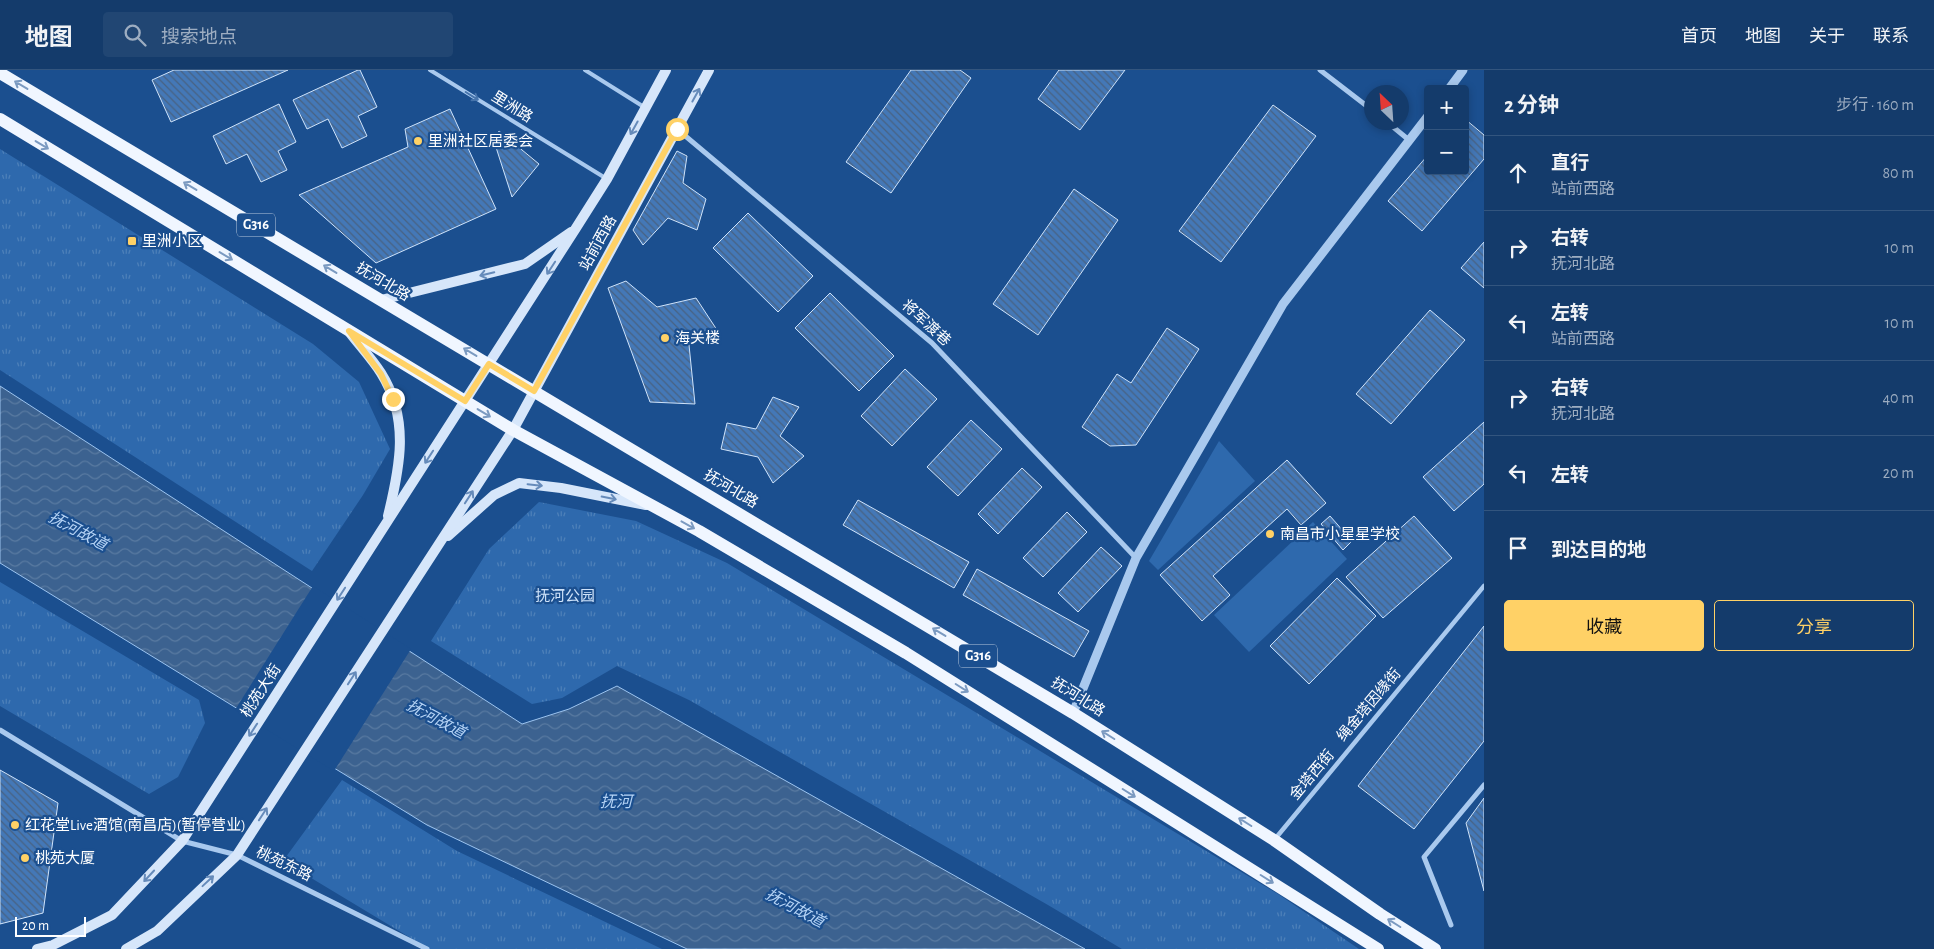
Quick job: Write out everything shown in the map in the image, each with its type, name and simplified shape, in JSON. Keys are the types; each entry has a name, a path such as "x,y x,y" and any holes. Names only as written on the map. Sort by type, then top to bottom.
{"main road":[{"name":"站前西路","path":"465,401 607,179 666,70"},
{"name":"站前西路","path":"513,430 709,70"},
{"name":"抚河北路","path":"0,73 1074,713 1274,840 1380,914 1435,949"},
{"name":"G316","path":"0,119 513,430 700,531 906,653 1378,949"},
{"path":"381,300 525,264 576,228"},
{"path":"349,331 381,374 393,399 400,424 399,473 386,524"},
{"name":"桃苑大街","path":"37,949 53,945 112,915 182,841 465,401"},
{"path":"126,949 156,931 236,855 513,430"},
{"path":"438,545 494,495 519,484 561,488 657,508"}],"street":[{"path":"1320,70 1364,104"},
{"path":"1451,85 1463,70"},
{"path":"1074,713 1136,558 1283,304 1424,121"},
{"name":"将军渡巷","path":"677,129 932,343 1136,558"},
{"path":"1397,130 1409,140"},
{"name":"金塔西街","path":"1274,840 1484,587"},
{"name":"桃苑东路","path":"0,730 182,841 236,855 427,949"},
{"path":"1451,925 1424,857 1484,785"}],"lane":[{"name":"里洲路","path":"430,70 607,179"},
{"path":"584,70 646,108"}],"green space":[{"path":"0,149 313,344 359,382 390,449 363,495 312,571 0,370"},
{"path":"1219,441 1255,481 1158,570 1149,561"},
{"name":"抚河公园","path":"539,502 636,521 727,563 1278,894 1359,949 1122,949 689,700 617,666 562,698 532,704 431,641 489,549"},
{"path":"1313,522 1347,559 1249,652 1214,615"},
{"path":"0,582 199,700 205,723 178,777 149,794 0,706"},
{"path":"342,780 457,851 662,949 429,949 283,861"}],"water":[{"name":"抚河","path":"0,386 522,724 569,709 617,686 1085,949 687,949 427,825 0,563"}],"pier":[{"path":"313,586 411,649 334,771 235,710"}],"building":[{"path":"174,70 288,70 171,122 152,80"},
{"path":"360,70 377,107 358,116 367,136 342,148 328,119 307,129 293,100"},
{"path":"911,70 960,70 971,78 891,193 846,162"},
{"path":"1059,70 1125,70 1080,130 1038,99"},
{"path":"279,104 296,142 278,151 287,170 261,182 247,154 226,164 213,136"},
{"path":"1273,105 1316,136 1221,262 1179,231"},
{"path":"450,109 496,209 376,263 299,195 408,147 405,129"},
{"path":"1469,122 1484,135 1484,159 1422,231 1388,201 1424,160 1424,175 1469,175"},
{"path":"499,131 539,164 512,197 493,138"},
{"path":"677,151 687,156 683,183 706,199 697,230 668,218 643,245 633,230"},
{"path":"1074,189 1118,220 1038,335 993,304"},
{"path":"748,213 813,276 778,312 713,248"},
{"path":"1484,242 1484,288 1461,268"},
{"name":"海关楼","path":"626,281 657,307 696,298 717,330 689,345 695,404 650,402 608,288"},
{"path":"830,293 894,356 859,391 795,328"},
{"path":"1430,310 1465,340 1391,424 1356,394"},
{"path":"1167,328 1199,349 1136,445 1110,446 1082,427 1117,374 1131,383"},
{"path":"905,369 937,399 892,446 861,416"},
{"path":"773,397 799,407 780,436 804,456 773,483 758,457 721,449 727,423 756,429"},
{"path":"971,420 1002,449 958,496 927,467"},
{"path":"1484,422 1484,484 1454,511 1423,477"},
{"path":"1287,460 1326,503 1301,525 1287,509 1213,576 1230,595 1202,621 1160,575"},
{"path":"1022,468 1042,487 998,534 978,514"},
{"path":"858,500 969,562 954,588 843,525"},
{"path":"1067,512 1087,532 1043,577 1023,558"},
{"path":"1330,516 1352,541 1343,550 1321,524"},
{"path":"1414,516 1452,558 1383,618 1346,577"},
{"path":"1101,547 1122,566 1078,612 1058,593"},
{"path":"977,569 1089,631 1074,657 963,595"},
{"path":"1337,578 1376,616 1309,684 1270,646"},
{"path":"1484,626 1484,741 1414,829 1358,786"},
{"name":"桃苑大厦","path":"0,770 58,803 43,913 0,924"},
{"path":"1484,798 1484,891 1466,823"}],"place":[{"name":"里洲社区居委会","path":"418,141"},
{"name":"里洲小区","path":"132,241"},
{"name":"海关楼","path":"665,338"},
{"name":"南昌市小星星学校","path":"1270,534"},
{"name":"红花堂Live酒馆(南昌店)(暂停营业)","path":"15,825"},
{"name":"桃苑大厦","path":"25,858"}],"route":[{"path":"393,399 381,374 349,331 465,401 489,364 534,391 677,129"}],"water label":[{"name":"抚河故道","path":"78,531"},
{"name":"抚河故道","path":"436,719"},
{"name":"抚河故道","path":"795,908"}]}
